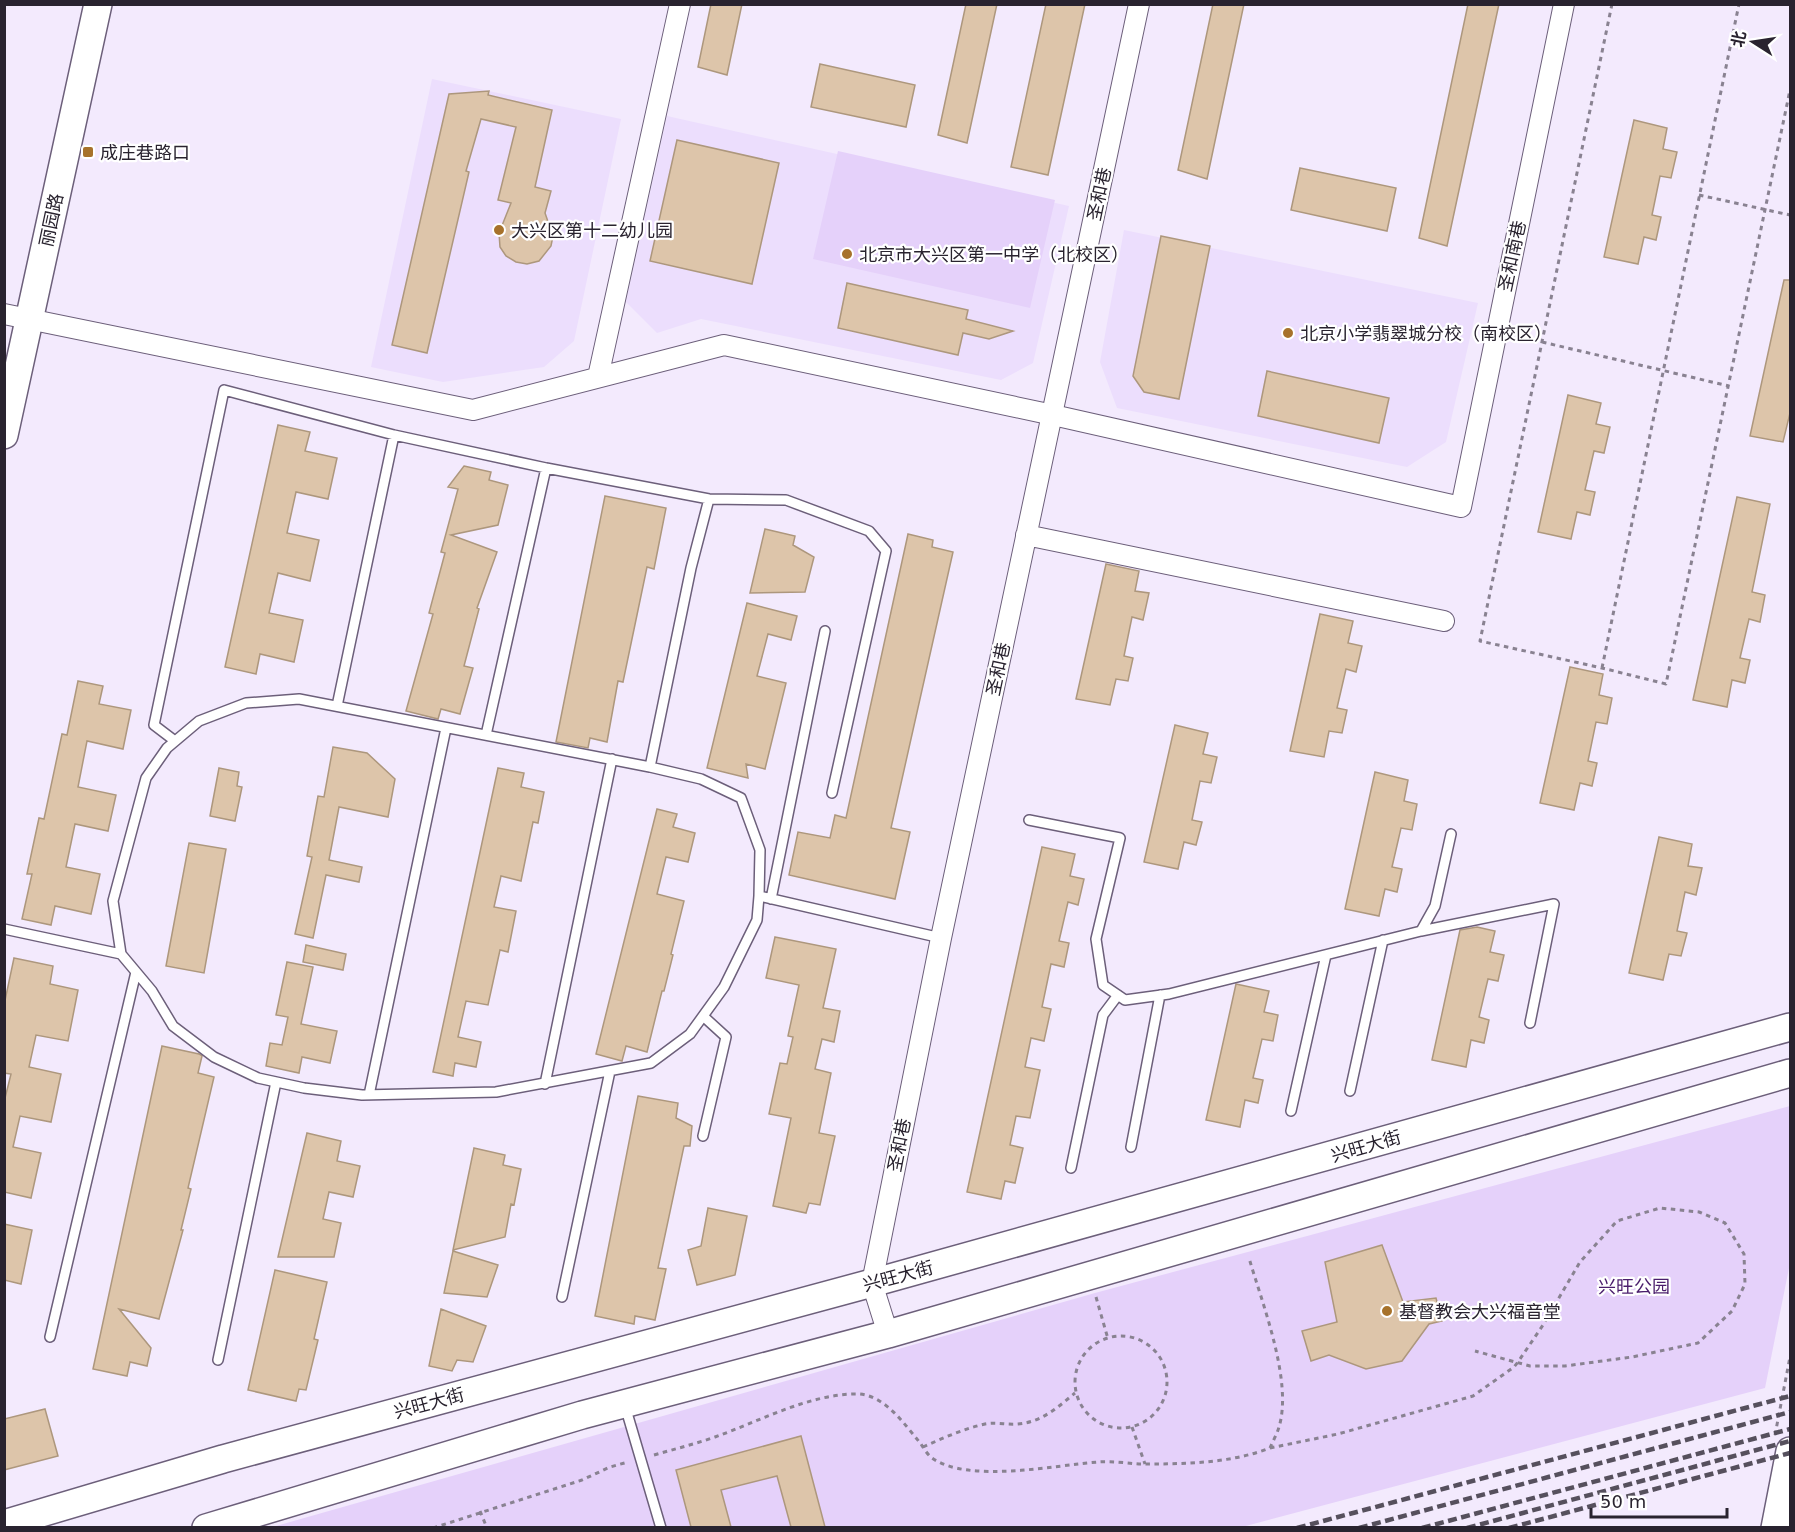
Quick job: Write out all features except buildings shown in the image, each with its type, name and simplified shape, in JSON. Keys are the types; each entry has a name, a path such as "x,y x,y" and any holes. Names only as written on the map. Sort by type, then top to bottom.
{"main road":[{"name":"丽园路","path":"4,435 17,317 98,4"},
{"name":"兴旺大街","path":"4,1524 234,1456 872,1283 1791,1027"},
{"path":"206,1527 625,1404 888,1334 1791,1073"},
{"path":"1775,1527 1791,1451"}],"street":[{"path":"598,377 680,4"},
{"name":"圣和巷","path":"888,1334 872,1283 941,938 1139,4"},
{"name":"圣和南巷","path":"1053,415 1461,507 1564,4"},
{"path":"17,317 473,410 724,345 1053,415"},
{"path":"1026,534 1444,621"}],"lane":[{"path":"176,741 154,725 224,390 394,435 546,468 709,499 786,500 869,531 886,551 832,794"},
{"path":"337,706 394,435"},
{"path":"486,735 546,468"},
{"path":"650,767 691,568 709,499"},
{"path":"771,899 825,631"},
{"path":"299,699 446,728 612,759 701,779 741,798 760,850 757,920 724,987 690,1034 651,1063 545,1084 496,1092 369,1095 304,1088 258,1078 214,1058 173,1026 152,991 121,954 113,901 146,778 167,748 199,721 246,704 299,699"},
{"path":"369,1095 446,728"},
{"path":"545,1084 612,759"},
{"path":"1029,820 1120,838 1096,939 1103,985 1125,1000 1160,995 1421,931 1554,904 1530,1023"},
{"path":"1421,931 1435,906 1451,834"},
{"path":"759,896 941,938"},
{"path":"4,929 121,954"},
{"path":"1350,1091 1383,940"},
{"path":"1291,1111 1326,955"},
{"path":"50,1337 136,972"},
{"path":"1071,1168 1103,1015 1118,995"},
{"path":"1131,1147 1160,995"},
{"path":"703,1016 726,1037 703,1136"},
{"path":"562,1297 610,1071"},
{"path":"218,1360 276,1082"},
{"path":"625,1404 661,1527"}],"path":[{"path":"1612,4 1480,641 1666,684 1791,90"},
{"path":"1602,668 1739,4"},
{"path":"1699,195 1791,215"},
{"path":"1542,342 1728,386"},
{"path":"433,1527 582,1480 610,1467 715,1437 765,1417 839,1395 862,1394 886,1404 932,1458 954,1468 992,1471 1053,1468 1099,1462 1199,1464 1253,1455 1270,1448 1338,1434 1473,1396 1514,1367 1518,1362 1543,1325 1580,1262 1617,1221 1660,1208 1699,1212 1725,1223 1744,1254 1745,1284 1732,1311 1698,1343 1632,1357 1566,1366 1530,1366 1518,1362 1475,1351"},
{"path":"1249,1258 1271,1328 1283,1396 1280,1425 1270,1448"},
{"path":"1095,1293 1108,1339"},
{"path":"1117,1336 1132,1338 1146,1344 1158,1355 1165,1369 1167,1384 1164,1398 1146,1421 1132,1427 1118,1428 1103,1425 1090,1417 1081,1406 1076,1392 1075,1377 1080,1362 1089,1349 1117,1336"},
{"path":"923,1447 956,1433 988,1424 1019,1424 1041,1419 1076,1392"},
{"path":"1132,1427 1144,1464"},
{"path":"480,1511 487,1527"}],"shaded area":[{"name":"大兴区第十二幼儿园","path":"432,79 621,119 574,341 544,367 443,382 371,367"},
{"name":"北京市大兴区第一中学（北校区）","path":"667,116 1069,206 1033,363 1001,380 701,319 657,333 626,302"},
{"name":"北京小学翡翠城分校（南校区）","path":"1124,230 1478,303 1446,442 1407,467 1117,408 1100,362"}],"green space":[{"path":"838,151 1055,200 1030,308 813,259"},
{"name":"兴旺公园","path":"1790,1106 1790,1263 1765,1388 1242,1527 269,1528 1095,1293"}],"railway":[{"path":"1297,1528 1790,1396"},
{"path":"1359,1528 1790,1412"},
{"path":"1422,1528 1790,1429"},
{"path":"1467,1528 1790,1441"},
{"path":"1509,1528 1790,1453"}],"place":[{"name":"成庄巷路口","path":"88,152"},
{"name":"大兴区第十二幼儿园","path":"499,230"},
{"name":"北京市大兴区第一中学（北校区）","path":"847,254"},
{"name":"北京小学翡翠城分校（南校区）","path":"1288,333"},
{"name":"基督教会大兴福音堂","path":"1387,1311"}]}
